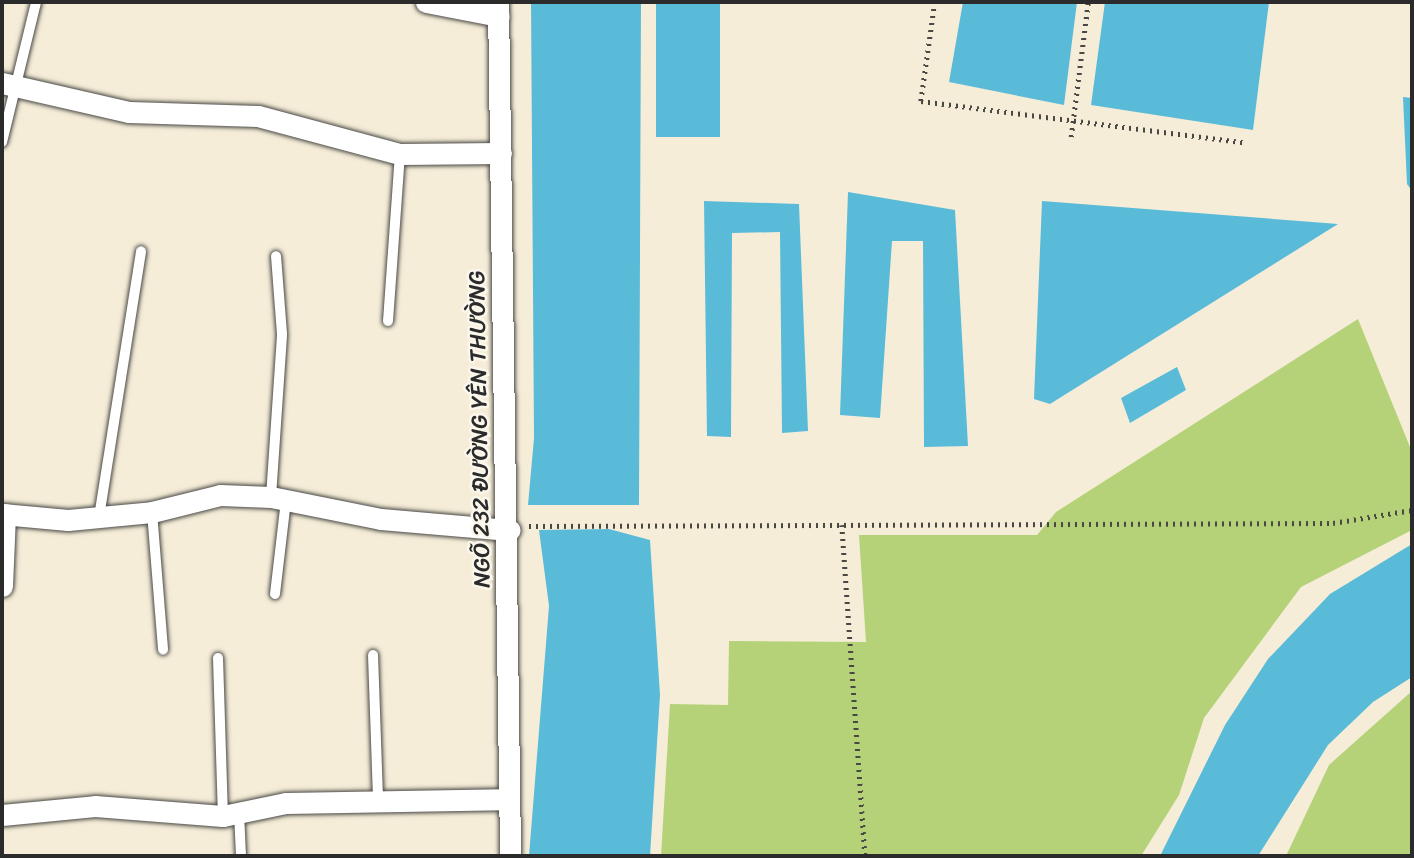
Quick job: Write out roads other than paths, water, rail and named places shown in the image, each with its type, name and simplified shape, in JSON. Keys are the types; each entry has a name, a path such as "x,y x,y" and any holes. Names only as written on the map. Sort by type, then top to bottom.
{"street":[{"path":"426,2 498,9"},
{"name":"NGÕ 232 ĐƯỜNG YÊN THƯỜNG","path":"498,9 510,530 507,799 510,856"},
{"path":"10,85 129,112 258,116 400,154 501,153"},
{"path":"2,586 4,514 99,517 152,512 220,495 279,498 381,519 510,530"},
{"path":"2,815 95,806 231,815 286,803 378,799 507,799"}],"lane":[{"path":"2,142 10,85 36,2"},
{"path":"388,321 400,154"},
{"path":"99,517 141,251"},
{"path":"275,594 282,334 276,256"},
{"path":"152,512 163,650"},
{"path":"373,655 378,799"},
{"path":"218,658 231,815 242,856"}],"water":[{"path":"531,2 641,2 639,505 528,505 534,438"},
{"path":"656,2 720,2 720,137 656,137"},
{"path":"963,2 1077,2 1064,105 949,82"},
{"path":"1105,2 1269,2 1253,130 1091,105"},
{"path":"1403,97 1412,98 1412,191 1407,184"},
{"path":"848,192 955,210 968,446 924,447 923,241 892,241 880,418 840,415"},
{"path":"704,201 799,204 808,431 782,433 780,232 732,233 731,437 707,436"},
{"path":"1042,201 1338,224 1050,404 1034,399"},
{"path":"1177,367 1186,390 1130,423 1121,398"},
{"path":"609,529 650,540 660,695 650,856 529,856 549,606 539,530"},
{"path":"1412,544 1412,677 1373,702 1328,745 1258,856 1160,856 1225,725 1268,659 1330,594"}]}
